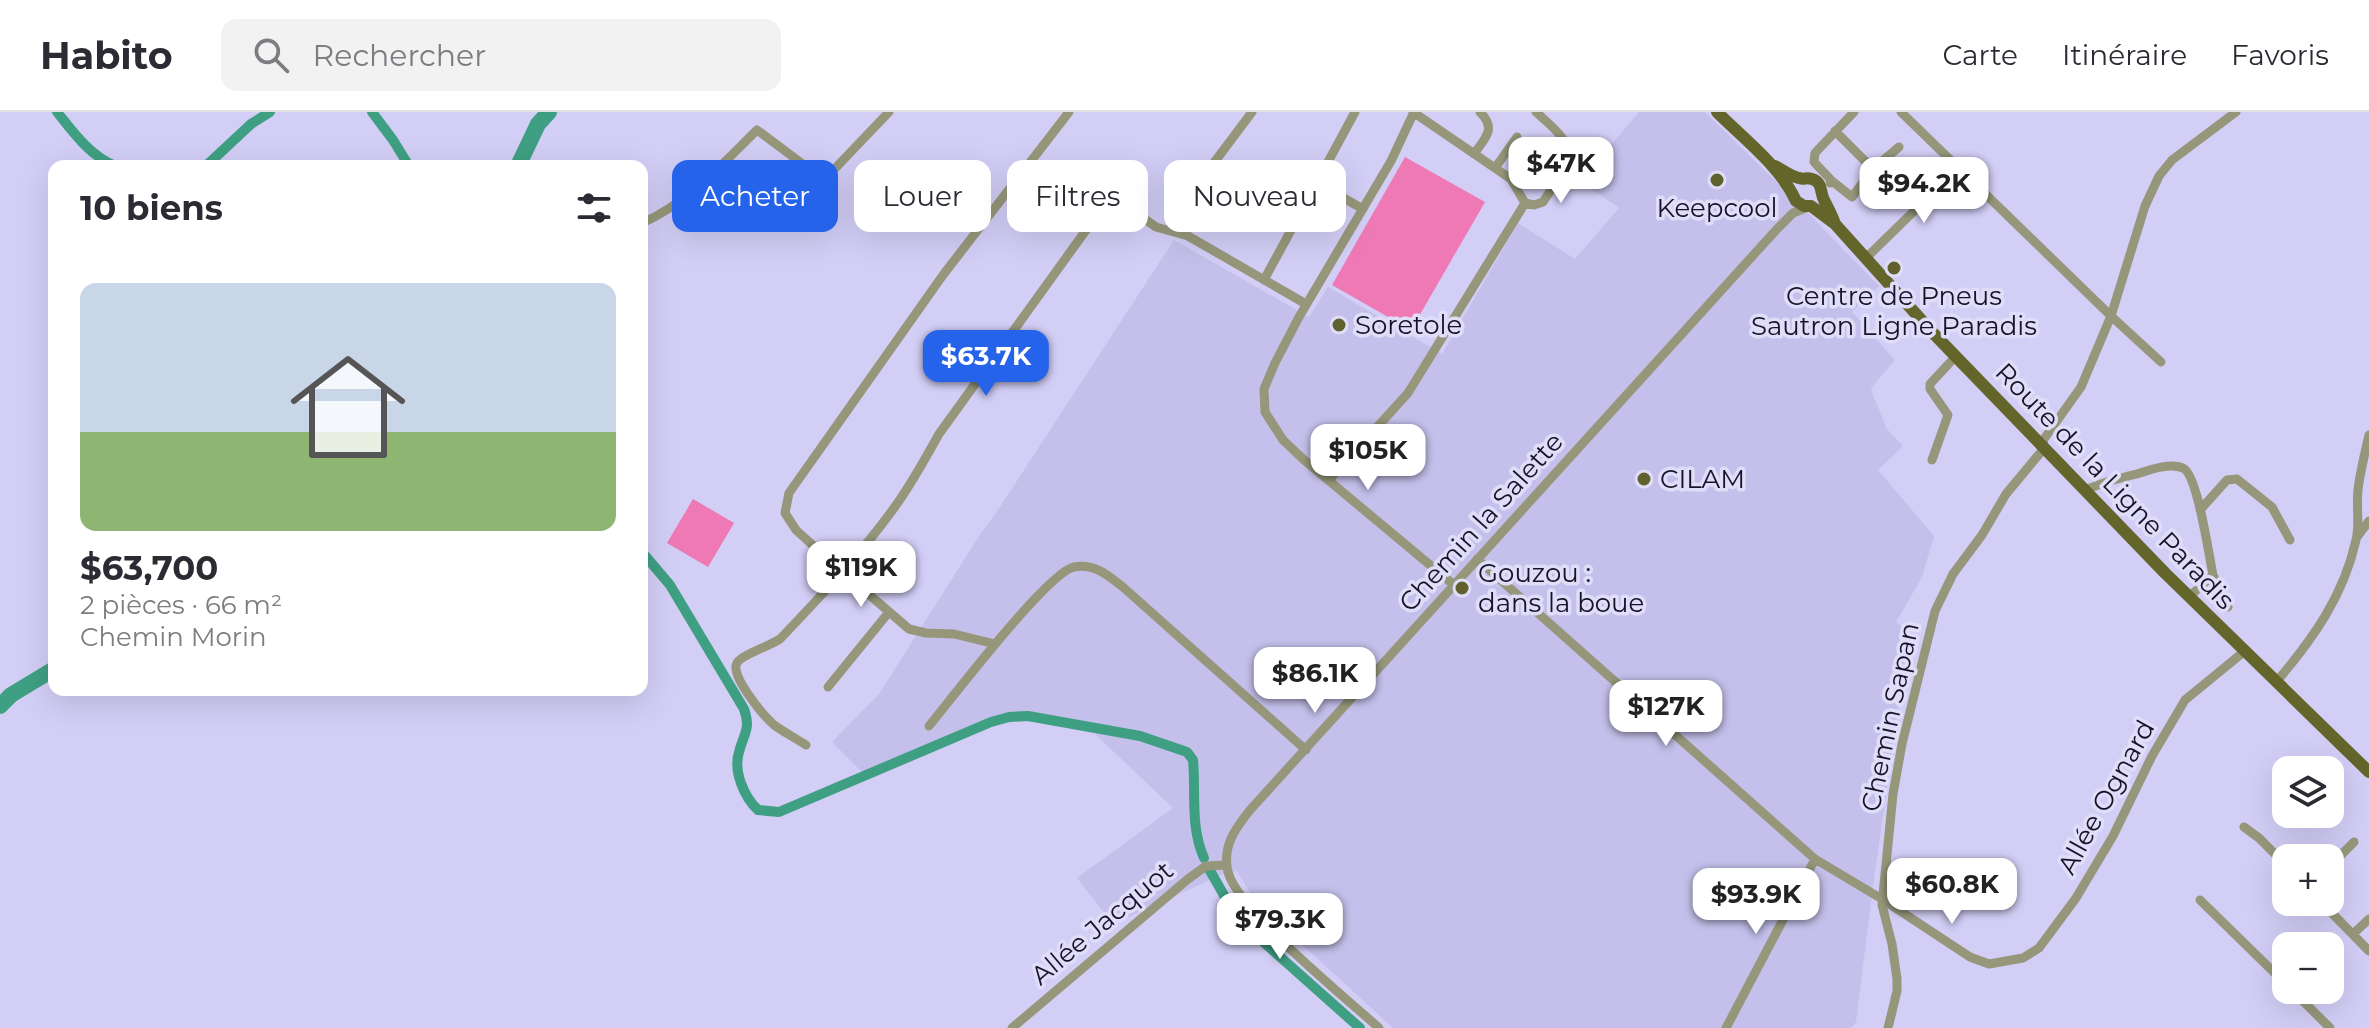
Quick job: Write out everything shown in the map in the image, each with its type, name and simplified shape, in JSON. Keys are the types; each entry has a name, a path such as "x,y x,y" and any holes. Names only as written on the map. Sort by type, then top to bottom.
{"main road":[{"path":"1717,112 1770,164 1798,204 1809,207 1819,202 1821,193 1816,180 1801,179 1770,164"},
{"path":"1793,194 1794,186 1801,179"},
{"name":"Route de la Ligne Paradis","path":"1821,193 1835,224"},
{"name":"Route de la Ligne Paradis","path":"1809,207 1835,224 2042,445 2369,772"}],"street":[{"path":"648,220 670,209 704,181 757,130 824,180 889,112"},
{"path":"995,644 954,634 913,631 828,559 790,522 785,511 789,493 943,275 1069,112"},
{"path":"1216,160 1252,112"},
{"path":"1329,160 1355,112"},
{"path":"1454,585 1285,442 1265,412 1264,389 1306,304 1391,161 1414,112 1511,179 1525,203 1534,205 1543,202 1570,161 1567,144 1536,112"},
{"path":"1474,154 1488,135 1487,120 1480,112"},
{"path":"1854,112 1815,153 1814,162 1852,197 1873,169 1899,147"},
{"path":"1901,112 2161,362"},
{"name":"Chemin Sapan","path":"1888,1028 1897,979 1882,899 1893,794 1902,744 1935,611 1953,574 1982,535 2006,494 2041,452 2044,439 2081,387 2111,316 2145,206 2159,176 2172,160 2236,112"},
{"path":"1835,131 1873,169"},
{"path":"1495,168 1517,137"},
{"path":"1866,258 1958,168"},
{"path":"1821,193 1832,181"},
{"name":"Chemin la Salette","path":"1777,229 1793,194"},
{"path":"806,745 778,728 762,713 739,679 735,668 739,659 780,639 844,571 894,508 939,434 1107,201 1114,198 1156,227 1164,229"},
{"path":"1346,199 1363,209"},
{"path":"1329,480 1408,393 1525,203"},
{"name":"Chemin la Salette","path":"1227,865 1228,843 1237,827 1777,229 1793,213 1809,207"},
{"path":"1177,232 1306,304"},
{"path":"1264,280 1290,232"},
{"path":"1932,460 1948,415 1930,389 1930,384 1956,356"},
{"path":"2277,681 2297,658 2341,590 2357,537 2358,489 2369,435"},
{"path":"2086,490 2157,468 2184,469 2191,476 2196,490 2213,575 2228,607"},
{"path":"2200,510 2227,480 2237,479 2272,507 2290,540"},
{"path":"2357,537 2369,521"},
{"name":"Allée Ognard","path":"1477,559 1815,859 1980,962 1997,964 2031,954 2039,948 2076,898 2113,836 2152,756 2185,700 2246,650"},
{"path":"929,726 1052,580 1066,570 1083,566 1102,571 1124,588 1306,750"},
{"path":"2190,596 2213,575"},
{"path":"828,687 889,612"},
{"path":"2244,827 2272,851"},
{"path":"2344,852 2354,842"},
{"path":"1726,1028 1815,859"},
{"path":"1227,865 1233,884 1262,921 1379,1028"},
{"name":"Allée Jacquot","path":"1012,1028 1188,879 1206,866 1227,865"},
{"path":"2200,900 2272,970"},
{"path":"2335,916 2369,951"},
{"path":"2353,934 2369,919"},
{"path":"2306,1004 2329,1028"}],"shaded area":[{"path":"1639,112 1705,112 1879,286 1852,312 1895,360 1871,390 1887,429 1903,446 1878,470 1934,536 1922,577 1896,622 1909,632 1856,1022 1851,1028 1393,1028 1269,914 1253,897 1237,871 1221,875 1113,924 1077,878 1173,808 1094,733 1024,712 1011,712 986,719 865,775 832,742 879,694 1174,240 1309,317 1328,287 1442,354 1518,223 1575,259 1619,208 1584,184 1593,166"},
{"path":"1405,157 1485,202 1411,330 1332,285"},
{"path":"693,499 734,523 708,567 667,543"}],"waterway":[{"path":"57,112 90,150 103,160"},
{"path":"212,160 251,124 270,112"},
{"path":"372,112 405,160"},
{"path":"521,160 538,124 549,112"},
{"path":"648,559 670,585 744,709 747,726 737,767 744,791 758,810 779,812 991,722 1028,716 1140,736 1187,752 1193,760 1195,822 1204,858"},
{"path":"0,706 11,695 48,673"},
{"path":"1209,869 1233,911 1360,1028"}],"place":[{"name":"Keepcool","path":"1717,180"},
{"name":"Centre de Pneus Sautron Ligne Paradis","path":"1894,268"},
{"name":"Soretole","path":"1339,325"},
{"name":"CILAM","path":"1644,479"},
{"name":"Gouzou : dans la boue","path":"1462,588"}]}
